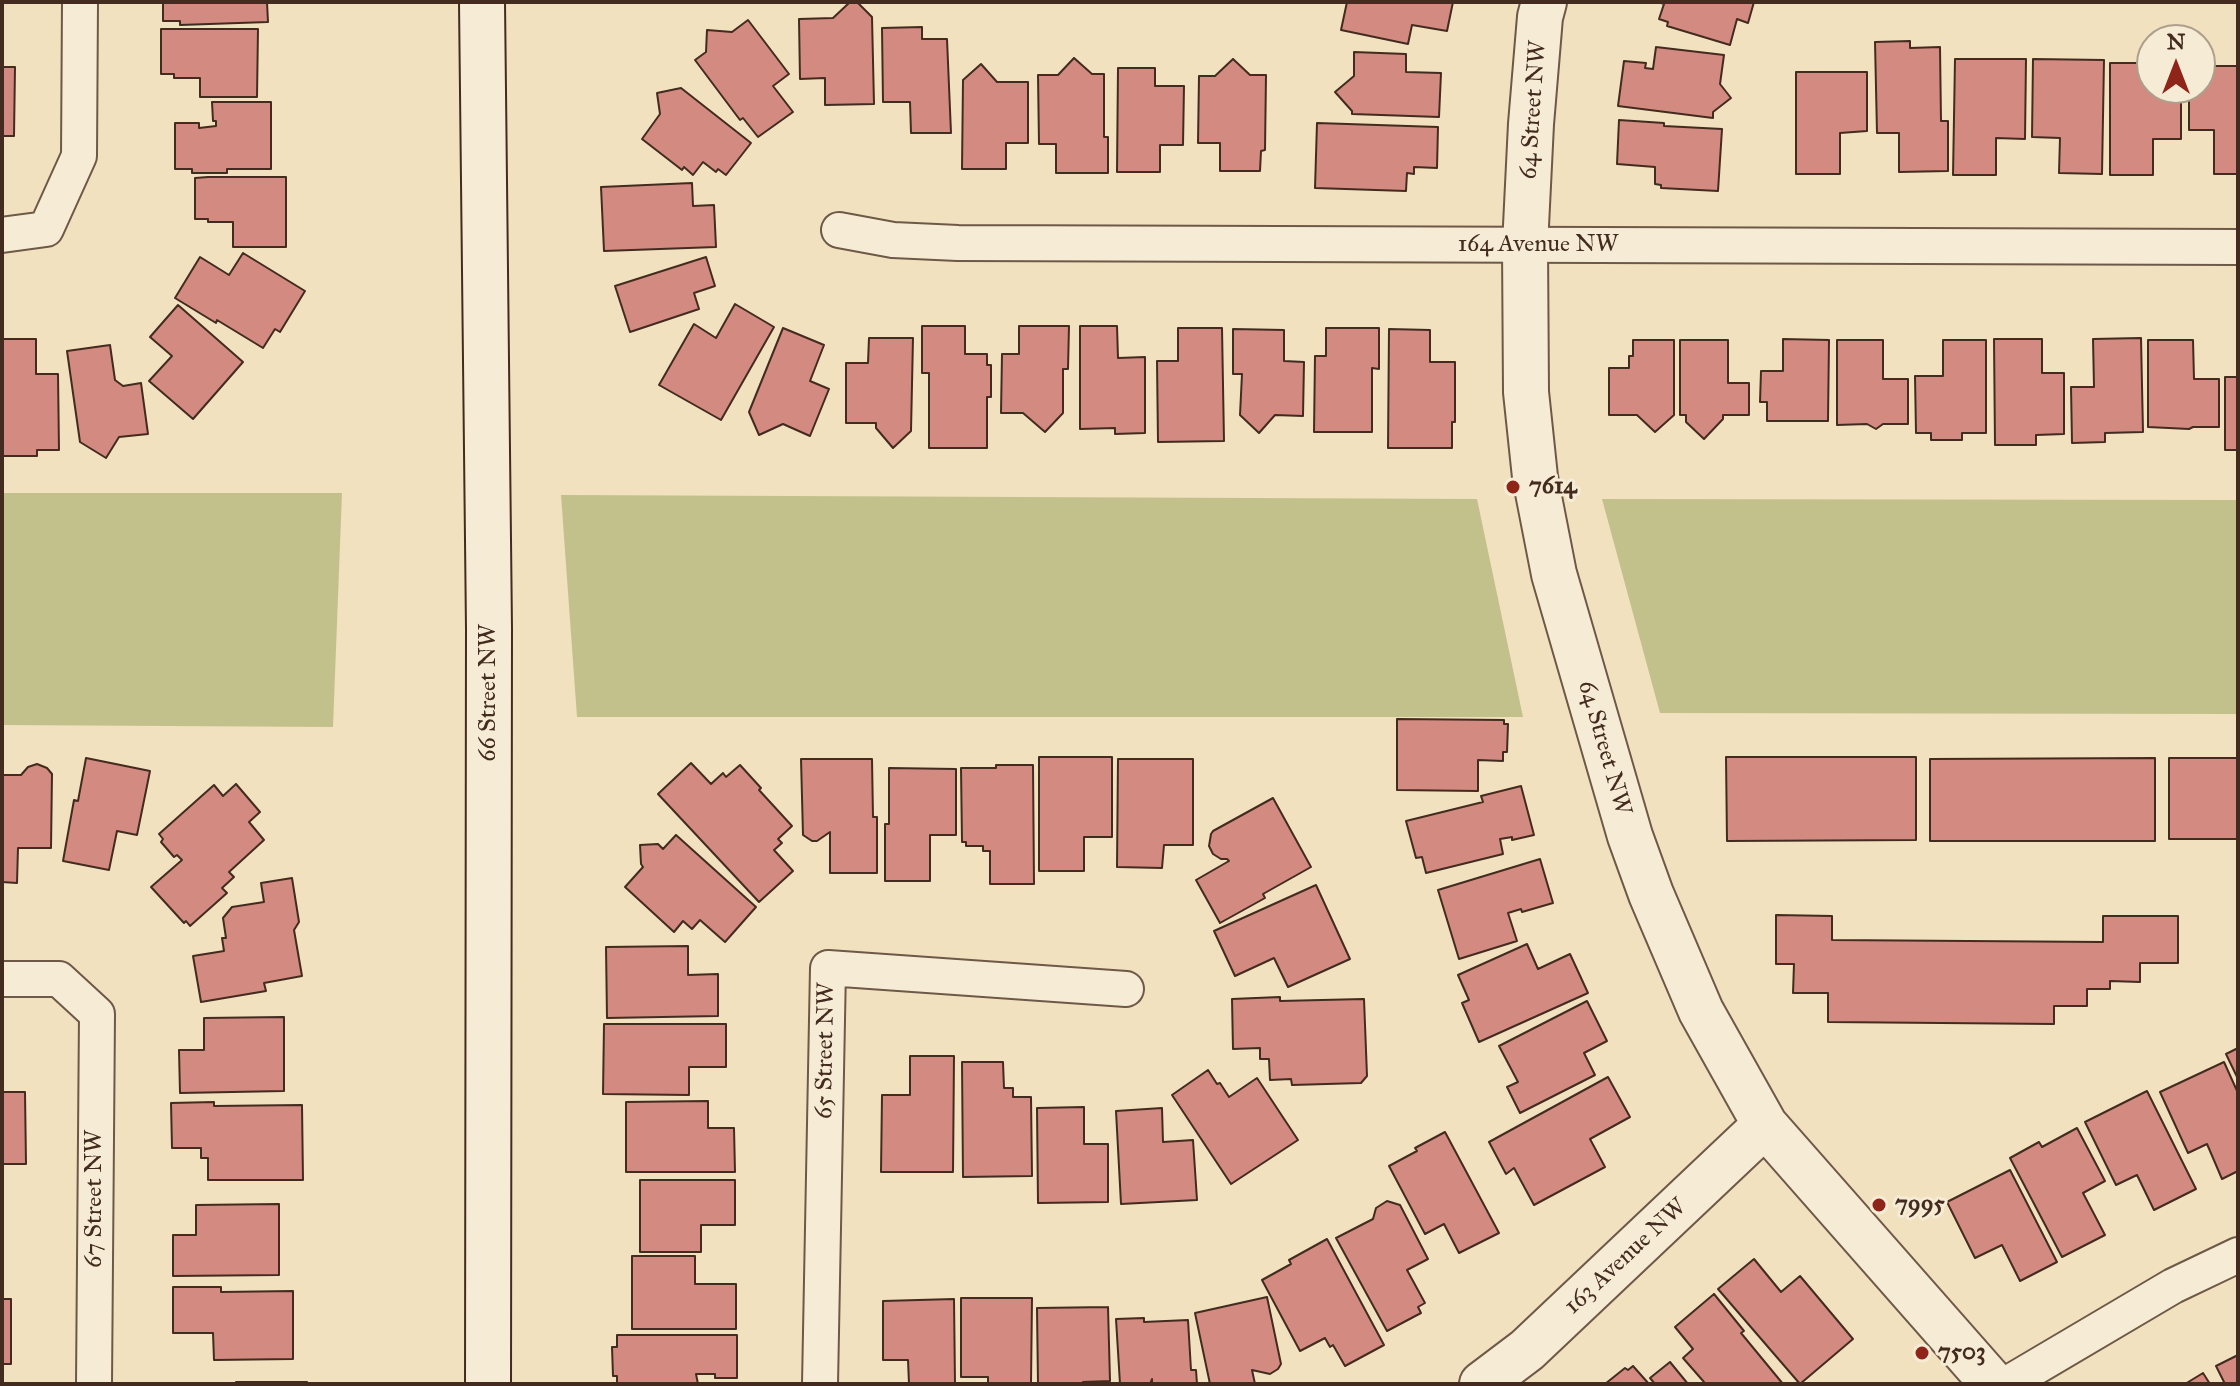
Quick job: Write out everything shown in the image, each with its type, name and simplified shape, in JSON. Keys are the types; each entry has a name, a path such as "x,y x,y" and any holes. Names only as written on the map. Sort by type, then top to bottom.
{"street":[{"path":"2,235 46,229 79,156 80,2"},
{"name":"66 Street NW","path":"482,2 489,629 488,1384"},
{"name":"64 Street NW","path":"1544,2 1531,124 1525,246 1526,392 1535,477 1554,574 1630,836 1701,1011 1765,1125 1993,1384"},
{"name":"164 Avenue NW","path":"839,230 893,240 958,243 2238,247"},
{"name":"65 Street NW","path":"820,1384 828,968 1126,989"},
{"name":"67 Street NW","path":"2,979 59,979 97,1014 94,1384"},
{"name":"163 Avenue NW","path":"1482,1384 1527,1350 1765,1125"},
{"path":"2007,1384 2173,1286 2238,1255"}],"shaded area":[{"path":"2,493 342,493 333,727 2,725"},
{"path":"561,495 1477,499 1523,717 577,717"},
{"path":"1602,499 2238,500 2238,714 1660,713"}],"building":[{"path":"163,2 267,2 268,22 180,25 180,21 163,21"},
{"path":"850,2 857,2 872,17 874,104 825,105 825,78 800,79 799,19 833,18"},
{"path":"1347,2 1453,2 1447,31 1412,25 1408,44 1341,30"},
{"path":"1658,2 1754,2 1748,23 1737,19 1730,45 1667,26 1668,22 1659,19 1664,4"},
{"path":"748,20 789,74 773,86 793,112 758,137 743,118 740,120 695,60 706,52 707,30 732,32"},
{"path":"922,27 922,39 947,39 951,133 911,133 910,102 883,102 882,28"},
{"path":"161,29 258,29 257,97 200,97 200,78 174,78 174,74 161,74"},
{"path":"1910,41 1910,48 1940,47 1941,121 1948,121 1948,171 1899,172 1899,133 1877,133 1875,42"},
{"path":"1656,47 1724,55 1720,84 1731,98 1713,112 1713,118 1618,106 1624,61 1646,63 1645,68 1653,69"},
{"path":"1354,52 1406,54 1406,72 1441,73 1439,117 1352,114 1335,92 1354,76"},
{"path":"1074,58 1092,74 1104,74 1104,137 1108,137 1108,173 1056,173 1056,144 1039,144 1038,75 1058,75"},
{"path":"1233,59 1250,75 1266,75 1265,150 1261,151 1260,171 1220,171 1220,143 1198,143 1199,76 1215,76"},
{"path":"1955,59 2026,59 2025,139 1996,138 1996,175 1953,175"},
{"path":"2033,59 2104,60 2102,174 2059,173 2060,138 2032,137"},
{"path":"2110,63 2136,63 2136,104 2181,104 2181,139 2153,139 2153,175 2110,175"},
{"path":"981,64 997,82 1028,82 1028,143 1006,143 1006,169 962,169 963,80"},
{"path":"2216,66 2238,66 2238,174 2214,174 2214,130 2189,130 2189,104 2216,104"},
{"path":"2,67 15,67 14,136 2,136"},
{"path":"1118,68 1155,68 1155,86 1184,86 1183,145 1160,145 1160,172 1117,172"},
{"path":"1796,72 1867,72 1867,131 1840,133 1840,174 1796,174"},
{"path":"681,88 751,143 726,175 703,162 693,175 642,139 660,114 657,93"},
{"path":"212,102 271,102 271,169 192,173 192,169 175,169 175,123 199,123 199,128 216,126"},
{"path":"1619,120 1722,129 1718,191 1661,188 1661,185 1655,184 1655,167 1617,164"},
{"path":"1317,123 1438,127 1437,168 1414,167 1414,174 1407,173 1406,191 1315,188"},
{"path":"286,177 286,247 233,247 233,222 195,219 195,178"},
{"path":"692,183 693,206 714,205 716,247 604,251 601,187"},
{"path":"243,253 305,291 280,332 275,329 263,348 175,298 200,257 229,275"},
{"path":"706,257 715,286 694,293 699,309 630,332 615,286"},
{"path":"735,304 774,327 721,420 659,385 694,324 716,338"},
{"path":"178,305 243,362 193,419 149,381 172,356 150,337"},
{"path":"922,326 965,326 965,354 987,354 987,365 991,365 991,397 987,397 987,448 929,448 929,373 922,373"},
{"path":"1019,326 1069,326 1068,369 1063,369 1063,413 1045,432 1023,413 1001,413 1002,354 1019,354"},
{"path":"1080,326 1117,326 1118,358 1145,357 1145,433 1115,434 1115,428 1080,429"},
{"path":"783,328 824,345 810,381 829,389 810,436 783,424 759,435 749,412"},
{"path":"1178,328 1222,328 1224,441 1158,442 1157,361 1178,361"},
{"path":"1326,328 1379,328 1379,369 1372,368 1372,432 1314,432 1315,356 1326,356"},
{"path":"1233,329 1284,330 1284,361 1304,362 1303,416 1275,415 1259,433 1240,415 1242,374 1233,374"},
{"path":"1389,329 1430,330 1430,362 1455,362 1452,448 1388,448"},
{"path":"869,338 913,338 911,431 893,448 876,428 876,423 846,423 846,363 868,363"},
{"path":"2141,338 2143,432 2105,433 2105,442 2072,443 2071,387 2094,387 2093,339"},
{"path":"2,339 36,339 36,374 58,374 59,450 37,450 37,456 2,456"},
{"path":"1783,339 1829,340 1828,421 1767,421 1767,402 1760,402 1761,371 1783,371"},
{"path":"1994,339 2042,339 2042,373 2064,373 2064,434 2036,435 2036,445 1995,445"},
{"path":"1633,340 1674,340 1674,415 1655,432 1637,415 1609,415 1609,368 1629,368"},
{"path":"1680,340 1728,340 1728,383 1749,383 1749,415 1723,415 1723,419 1704,439 1686,422 1686,415 1680,415"},
{"path":"1837,340 1883,340 1883,379 1908,379 1908,424 1883,424 1876,429 1867,424 1837,425"},
{"path":"1943,340 1986,340 1986,433 1962,433 1962,440 1931,440 1931,433 1916,433 1915,376 1943,376"},
{"path":"2148,340 2193,340 2194,379 2219,379 2219,427 2148,427"},
{"path":"110,345 115,380 123,386 141,383 148,434 119,437 106,458 80,442 67,351"},
{"path":"2225,377 2238,377 2238,450 2225,450"},
{"path":"1397,719 1504,720 1504,724 1508,724 1507,752 1503,752 1503,761 1478,760 1478,791 1397,790"},
{"path":"1039,757 1112,757 1112,837 1084,837 1084,871 1039,871"},
{"path":"1726,757 1916,757 1916,840 1727,841"},
{"path":"86,758 150,771 137,835 117,831 109,870 63,861 74,800 78,801"},
{"path":"2155,758 2155,841 1930,841 1930,759"},
{"path":"2169,758 2238,758 2238,839 2169,839"},
{"path":"801,759 872,759 873,817 877,817 877,873 830,873 830,832 817,841 803,835"},
{"path":"1118,759 1193,759 1193,845 1164,845 1162,868 1117,867"},
{"path":"691,763 711,784 723,773 726,777 740,765 792,826 778,839 782,843 774,850 793,871 759,902 658,794"},
{"path":"37,764 52,774 51,848 18,848 17,883 2,882 2,775 21,775 28,767"},
{"path":"996,765 1033,765 1034,884 990,884 990,851 983,851 983,846 966,846 966,842 962,842 961,768 996,768"},
{"path":"889,768 956,769 956,835 930,835 930,881 885,881"},
{"path":"236,784 260,812 249,822 264,840 229,872 234,877 222,888 227,893 190,926 151,887 182,860 177,855 174,857 161,842 163,839 159,834 214,785 223,796"},
{"path":"1521,786 1534,835 1500,839 1503,854 1426,873 1422,857 1416,858 1406,821 1483,802 1481,796"},
{"path":"1273,798 1311,867 1220,923 1196,880 1229,861 1213,854 1209,846 1211,834"},
{"path":"676,835 756,907 725,942 700,920 692,929 683,921 674,932 625,887 643,867 640,845 658,844 663,849"},
{"path":"1540,859 1553,903 1508,913 1517,941 1459,959 1438,890"},
{"path":"292,878 299,922 294,930 302,976 264,983 266,991 201,1002 193,956 224,951 223,918 232,907 264,902 261,883"},
{"path":"1316,885 1350,959 1288,987 1274,958 1235,976 1214,931"},
{"path":"1776,915 1832,916 1832,940 2103,942 2103,916 2178,916 2178,963 2140,963 2140,982 2110,981 2110,989 2087,989 2087,1006 2054,1006 2054,1024 1828,1022 1828,993 1793,993 1794,964 1776,964"},
{"path":"1527,944 1538,969 1570,954 1588,993 1479,1042 1462,1003 1469,1000 1458,975"},
{"path":"688,946 688,975 718,974 718,1016 607,1018 606,947"},
{"path":"1280,997 1280,1001 1364,999 1367,1076 1361,1083 1292,1085 1291,1079 1270,1080 1269,1059 1260,1059 1260,1048 1233,1049 1232,999"},
{"path":"1587,1001 1607,1041 1584,1053 1595,1075 1520,1113 1507,1087 1518,1082 1499,1046"},
{"path":"284,1017 284,1091 180,1093 179,1050 204,1050 204,1018"},
{"path":"604,1024 726,1024 726,1067 689,1067 689,1095 603,1094"},
{"path":"2238,1048 2238,1079 2226,1054"},
{"path":"910,1056 954,1056 953,1172 881,1172 882,1095 910,1095"},
{"path":"962,1062 1003,1062 1004,1088 1013,1088 1013,1097 1031,1097 1032,1176 963,1177"},
{"path":"2224,1062 2238,1093 2238,1171 2222,1179 2207,1144 2188,1153 2160,1092"},
{"path":"1208,1070 1229,1097 1257,1078 1298,1140 1231,1184 1172,1095"},
{"path":"1608,1077 1630,1117 1590,1139 1605,1167 1534,1205 1514,1168 1506,1174 1489,1142"},
{"path":"2147,1091 2196,1189 2154,1210 2137,1175 2116,1185 2085,1122"},
{"path":"2,1092 25,1092 26,1164 2,1164"},
{"path":"708,1101 708,1128 734,1128 735,1172 626,1172 626,1102"},
{"path":"214,1102 214,1106 302,1105 303,1180 208,1180 208,1158 201,1158 201,1148 172,1148 171,1103"},
{"path":"1084,1107 1084,1144 1108,1144 1108,1202 1038,1203 1037,1108"},
{"path":"1162,1108 1163,1142 1193,1140 1197,1200 1121,1204 1116,1111"},
{"path":"2077,1128 2105,1181 2083,1193 2105,1235 2062,1257 2010,1158 2039,1142 2042,1147"},
{"path":"1445,1132 1499,1233 1459,1253 1444,1224 1425,1234 1389,1166"},
{"path":"2010,1170 2057,1262 2020,1281 2002,1245 1975,1258 1947,1202"},
{"path":"640,1180 735,1180 735,1225 701,1225 701,1252 640,1252"},
{"path":"1387,1201 1400,1205 1428,1259 1407,1270 1425,1303 1418,1307 1421,1313 1387,1331 1336,1238 1373,1219 1376,1208"},
{"path":"279,1204 279,1275 173,1276 173,1235 196,1235 196,1205"},
{"path":"1327,1239 1384,1345 1345,1366 1333,1345 1330,1347 1325,1338 1300,1351 1262,1280 1291,1264 1289,1260"},
{"path":"632,1256 695,1256 695,1284 736,1284 736,1329 632,1329"},
{"path":"1754,1259 1781,1292 1800,1276 1853,1339 1800,1384 1718,1289"},
{"path":"173,1287 221,1287 221,1292 293,1291 293,1359 214,1360 213,1333 173,1333"},
{"path":"1714,1294 1783,1384 1701,1384 1704,1382 1683,1358 1693,1349 1675,1327"},
{"path":"1267,1297 1281,1364 1278,1369 1270,1374 1252,1370 1255,1384 1210,1384 1195,1313"},
{"path":"961,1298 1032,1298 1031,1384 988,1384 988,1377 961,1377"},
{"path":"2,1299 11,1299 11,1364 2,1364"},
{"path":"954,1299 955,1384 909,1384 908,1360 883,1360 883,1301"},
{"path":"1108,1307 1110,1381 1038,1384 1037,1308"},
{"path":"1144,1318 1144,1322 1188,1320 1191,1370 1196,1370 1197,1384 1152,1384 1152,1379 1150,1384 1120,1384 1116,1319"},
{"path":"617,1335 737,1335 737,1378 696,1374 698,1384 617,1384 617,1376 613,1376 612,1347 617,1347"},
{"path":"2238,1355 2238,1384 2225,1384 2216,1366"},
{"path":"1670,1362 1688,1384 1655,1384 1650,1378"},
{"path":"1633,1366 1649,1384 1605,1384 1625,1368 1628,1370"},
{"path":"2203,1373 2210,1384 2185,1384"},
{"path":"307,1382 307,1384 236,1384"}],"place":[{"name":"7614","path":"1513,487"},
{"name":"7995","path":"1879,1205"},
{"name":"7503","path":"1922,1353"}]}
